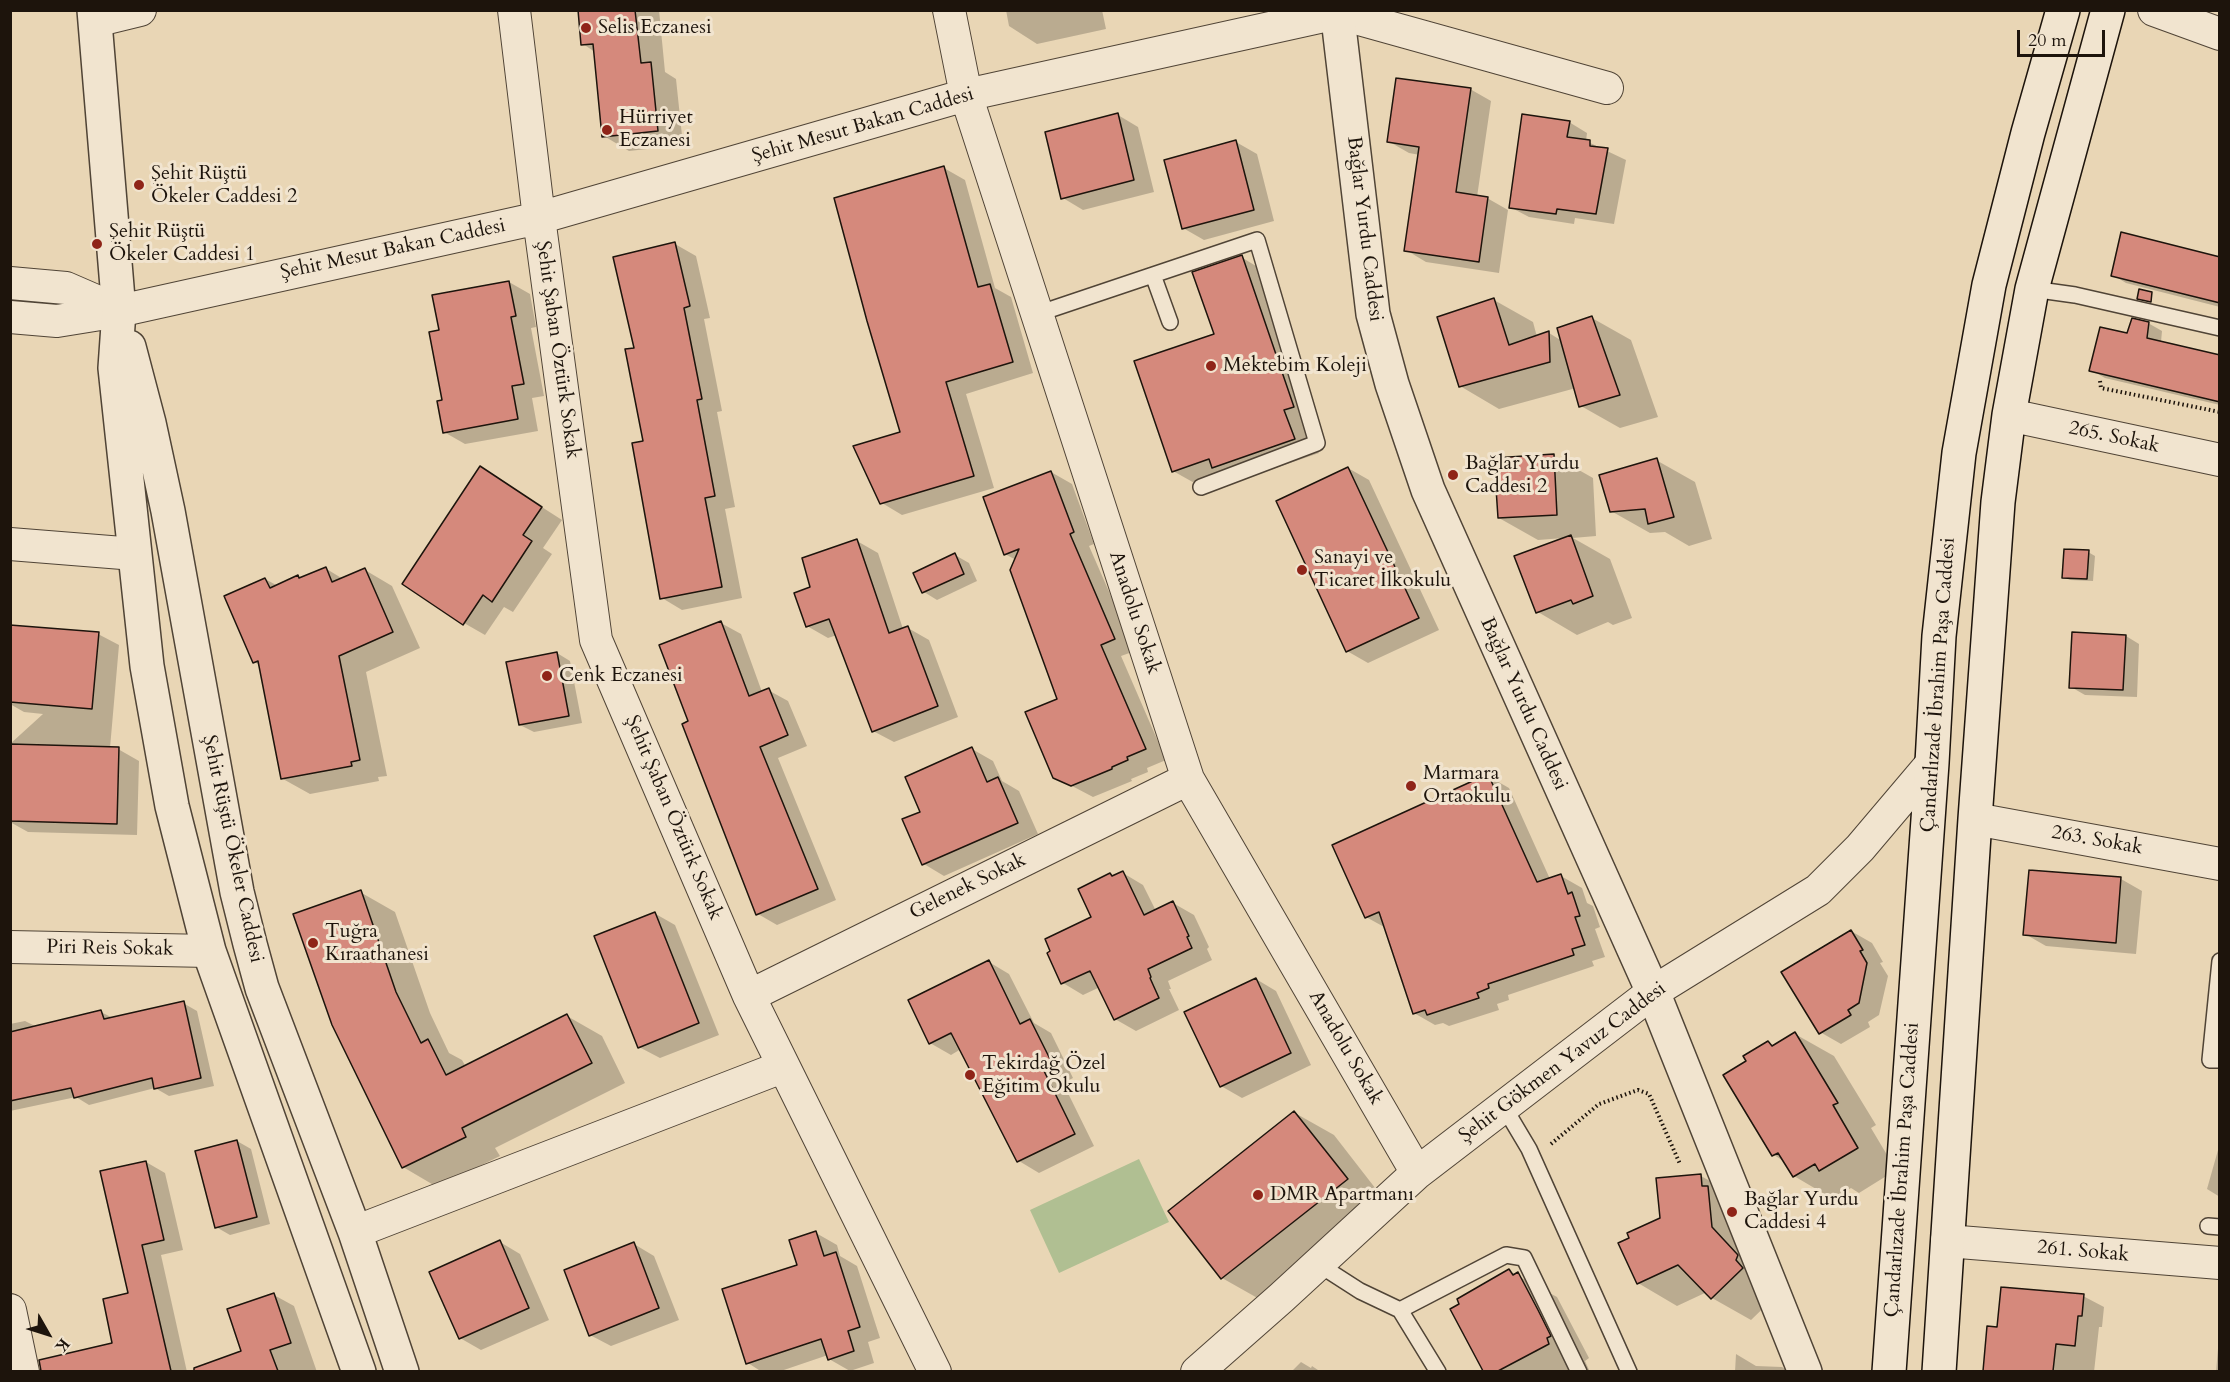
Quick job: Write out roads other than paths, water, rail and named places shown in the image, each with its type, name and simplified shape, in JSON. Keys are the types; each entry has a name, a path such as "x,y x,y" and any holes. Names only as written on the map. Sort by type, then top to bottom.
{"street":[{"path":"95,16 140,10"},
{"name":"Şehit Şaban Öztürk Sokak","path":"514,10 539,218 596,640 748,996 935,1371"},
{"name":"Anadolu Sokak","path":"949,10 966,95 1188,779 1417,1173"},
{"name":"Çandarlızade İbrahim Paşa Caddesi","path":"1889,1371 1939,636 1961,441 1989,285 2028,133 2063,10"},
{"path":"1939,1371 1992,564 2009,415 2032,289 2108,10"},
{"path":"2154,10 2220,34"},
{"name":"Şehit Mesut Bakan Caddesi","path":"10,317 57,321 119,311 539,218 966,95 1337,12 1606,88"},
{"name":"Bağlar Yurdu Caddesi","path":"1337,12 1373,314 1392,384 1432,500 1653,992 1805,1371"},
{"name":"Şehit Rüştü Ökeler Caddesi","path":"95,16 119,311 115,368 147,666 172,806 209,951 359,1371"},
{"path":"10,283 66,288 119,311"},
{"name":"Şehit Rüştü Ökeler Caddesi","path":"119,311 149,423 168,511 237,892 250,944 270,1009 355,1232 402,1371"},
{"name":"265. Sokak","path":"2009,415 2220,460"},
{"path":"10,544 135,554"},
{"name":"Şehit Gökmen Yavuz Caddesi","path":"1197,1371 1417,1173 1653,992 1818,890 1860,848 1932,763"},
{"name":"Gelenek Sokak","path":"748,996 1188,779"},
{"name":"263. Sokak","path":"1975,819 2220,864"},
{"path":"209,951 250,944"},
{"name":"Piri Reis Sokak","path":"10,947 209,951"},
{"path":"314,1245 355,1232 782,1067"},
{"name":"261. Sokak","path":"1947,1241 2220,1263"},
{"path":"10,1310 23,1371"}],"lane":[{"path":"1037,314 1257,240 1317,443 1201,487"},
{"path":"1153,275 1170,322"},
{"path":"2032,289 2075,295 2220,328"},
{"path":"2220,962 2210,1060 2220,1060"},
{"path":"1504,1107 1534,1158 1629,1371"},
{"path":"1400,1310 1506,1255 1524,1258 1579,1371"},
{"path":"1318,1264 1360,1291 1400,1310 1438,1371"}],"place":[{"name":"Selis Eczanesi","path":"586,28"},
{"name":"Hürriyet Eczanesi","path":"607,130"},
{"name":"Şehit Rüştü Ökeler Caddesi 2","path":"139,185"},
{"name":"Şehit Rüştü Ökeler Caddesi 1","path":"97,244"},
{"name":"Mektebim Koleji","path":"1211,366"},
{"name":"Bağlar Yurdu Caddesi 2","path":"1453,475"},
{"name":"Sanayi ve Ticaret İlkokulu","path":"1302,570"},
{"name":"Cenk Eczanesi","path":"547,676"},
{"name":"Marmara Ortaokulu","path":"1411,786"},
{"name":"Tuğra Kıraathanesi","path":"313,943"},
{"name":"Tekirdağ Özel Eğitim Okulu","path":"970,1075"},
{"name":"DMR Apartmanı","path":"1258,1195"},
{"name":"Bağlar Yurdu Caddesi 4","path":"1732,1212"}]}
